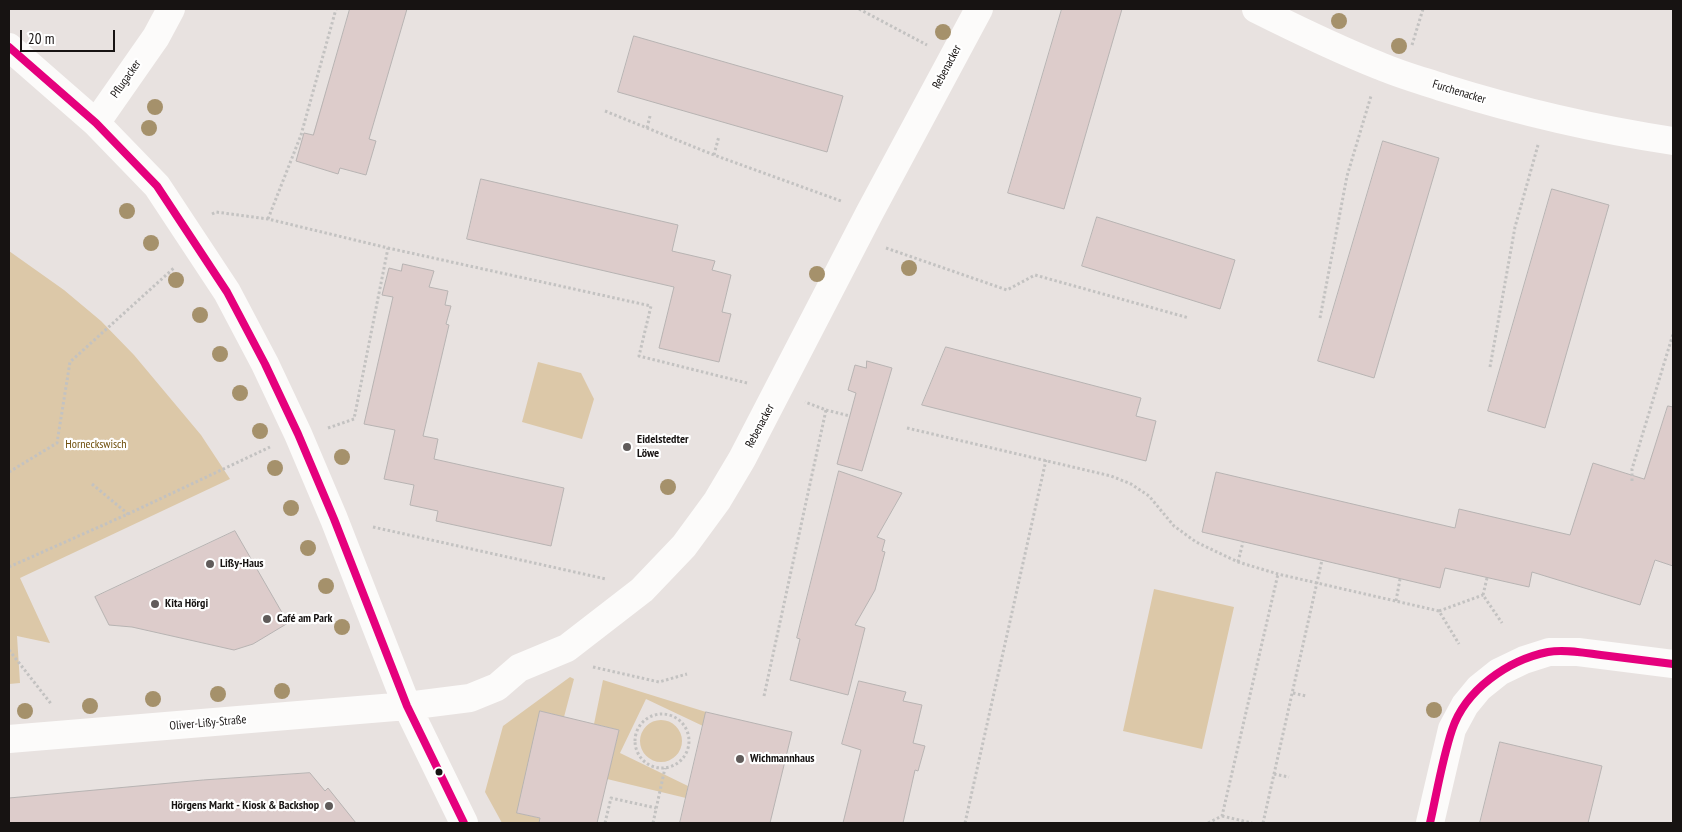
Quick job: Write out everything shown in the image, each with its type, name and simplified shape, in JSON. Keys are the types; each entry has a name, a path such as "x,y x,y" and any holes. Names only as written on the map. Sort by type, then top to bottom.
{"street":[{"name":"Pflugacker","path":"96,123 156,37 171,9"},
{"name":"Rebenacker","path":"407,706 470,698 497,687 519,668 567,648 642,590 684,546 717,501 742,459 870,212 979,9"},
{"name":"Furchenacker","path":"1256,9 1391,70 1546,118 1610,132 1673,141"},
{"path":"9,47 96,123 156,186 227,292 265,364 299,435 407,706 464,823"},
{"path":"1430,823 1452,729 1465,705 1479,688 1498,672 1524,660 1549,652 1578,652 1673,664"},
{"name":"Oliver-Lißy-Straße","path":"9,740 407,706"}],"path":[{"path":"268,219 301,135 336,9"},
{"path":"859,9 868,11 952,58"},
{"path":"1320,318 1347,176 1391,70 1423,9"},
{"path":"605,110 714,155 870,212"},
{"path":"647,128 650,116"},
{"path":"1490,367 1515,227 1546,118"},
{"path":"714,155 719,136"},
{"path":"182,223 216,212 268,219 388,248 651,306 639,356 778,391 826,410 850,416"},
{"path":"857,238 1007,290 1034,275 1189,318"},
{"path":"9,567 299,435 354,419 388,248"},
{"path":"9,472 57,442 70,362 176,266"},
{"path":"1632,481 1632,469 1673,334"},
{"path":"764,696 826,410"},
{"path":"907,428 1112,476 1131,484 1149,496 1174,526 1196,542 1238,562 1278,574 1439,611 1483,595"},
{"path":"965,823 1046,460"},
{"path":"92,484 128,514"},
{"path":"373,527 611,580"},
{"path":"1238,562 1243,542"},
{"path":"1263,823 1322,560"},
{"path":"1222,816 1278,574"},
{"path":"1487,578 1483,595 1502,623"},
{"path":"1396,601 1400,579"},
{"path":"1439,611 1460,644"},
{"path":"9,650 74,734"},
{"path":"588,664 593,667 659,682 687,674"},
{"path":"1293,694 1306,696"},
{"path":"658,714 674,717 686,729 688,737 688,746 681,761 665,768 657,768 642,760 637,753 635,745 635,736 642,722 658,714"},
{"path":"653,823 665,768"},
{"path":"1274,774 1289,777"},
{"path":"605,823 610,798 656,808"},
{"path":"1208,823 1222,816 1252,823"}],"green space":[{"name":"Horneckswisch","path":"9,251 64,290 101,321 134,355 201,435 230,479 20,578 50,643 17,636 20,683 9,684"},
{"path":"538,362 581,373 594,399 582,439 522,422"},
{"path":"1154,589 1234,607 1202,749 1123,731"},
{"path":"570,677 574,679 564,717 540,711 517,813 540,818 539,823 502,823 485,792 503,726"},
{"path":"603,680 706,712 703,726 646,699 620,753 688,786 686,798 607,779 619,730 594,724"},
{"path":"661,720 676,726 682,741 676,756 661,762 646,756 640,741 646,726"}],"building":[{"path":"350,9 407,9 369,139 376,141 366,175 340,168 338,174 296,161 304,133 313,135"},
{"path":"1062,9 1122,9 1064,209 1008,193"},
{"path":"634,36 843,96 827,152 618,92"},
{"path":"1383,141 1439,158 1374,378 1318,361"},
{"path":"481,179 678,225 672,251 715,261 712,270 731,275 722,312 731,314 719,362 659,348 674,287 467,239"},
{"path":"1552,189 1609,205 1545,428 1488,411"},
{"path":"1097,217 1235,260 1220,309 1082,266"},
{"path":"403,264 434,271 429,287 448,291 445,305 451,306 446,324 449,325 423,436 438,439 434,459 564,488 551,546 436,521 438,511 410,505 414,485 384,479 395,430 364,424 393,297 382,295 389,268 401,271"},
{"path":"946,347 1141,398 1136,416 1156,421 1146,461 922,405"},
{"path":"867,361 892,368 862,471 837,464 856,393 848,390 855,365 866,368"},
{"path":"1668,406 1673,407 1673,566 1655,560 1640,605 1532,572 1529,587 1445,568 1440,588 1202,532 1216,472 1455,528 1459,509 1570,535 1593,463 1644,479"},
{"path":"839,471 902,493 877,537 885,540 882,551 885,552 875,590 855,625 865,628 848,695 790,680 800,639 797,638"},
{"name":"Lißy-Haus","path":"235,531 288,623 253,644 234,650 132,627 109,625 95,597"},
{"path":"859,681 906,692 903,701 922,705 913,743 925,746 918,771 915,770 903,823 843,823 861,750 842,744"},
{"path":"540,711 619,730 597,823 539,823 540,818 517,813"},
{"name":"Wichmannhaus","path":"706,712 792,732 770,823 680,823"},
{"path":"1500,742 1602,766 1588,823 1480,823"},
{"path":"310,773 325,791 328,788 356,823 9,823 9,798 203,780"}],"transit line":[{"path":"9,47 96,123 157,186 227,292 265,364 298,434 334,519 407,706 464,823"},
{"path":"1430,823 1445,753 1458,715 1478,690 1503,670 1533,656 1561,651 1673,664"}],"place":[{"name":"Eidelstedter Löwe","path":"627,447"},
{"name":"Lißy-Haus","path":"210,564"},
{"name":"Kita Hörgi","path":"155,604"},
{"name":"Café am Park","path":"267,619"},
{"name":"Wichmannhaus","path":"740,759"},
{"name":"Hörgens Markt - Kiosk & Backshop","path":"329,806"}]}
